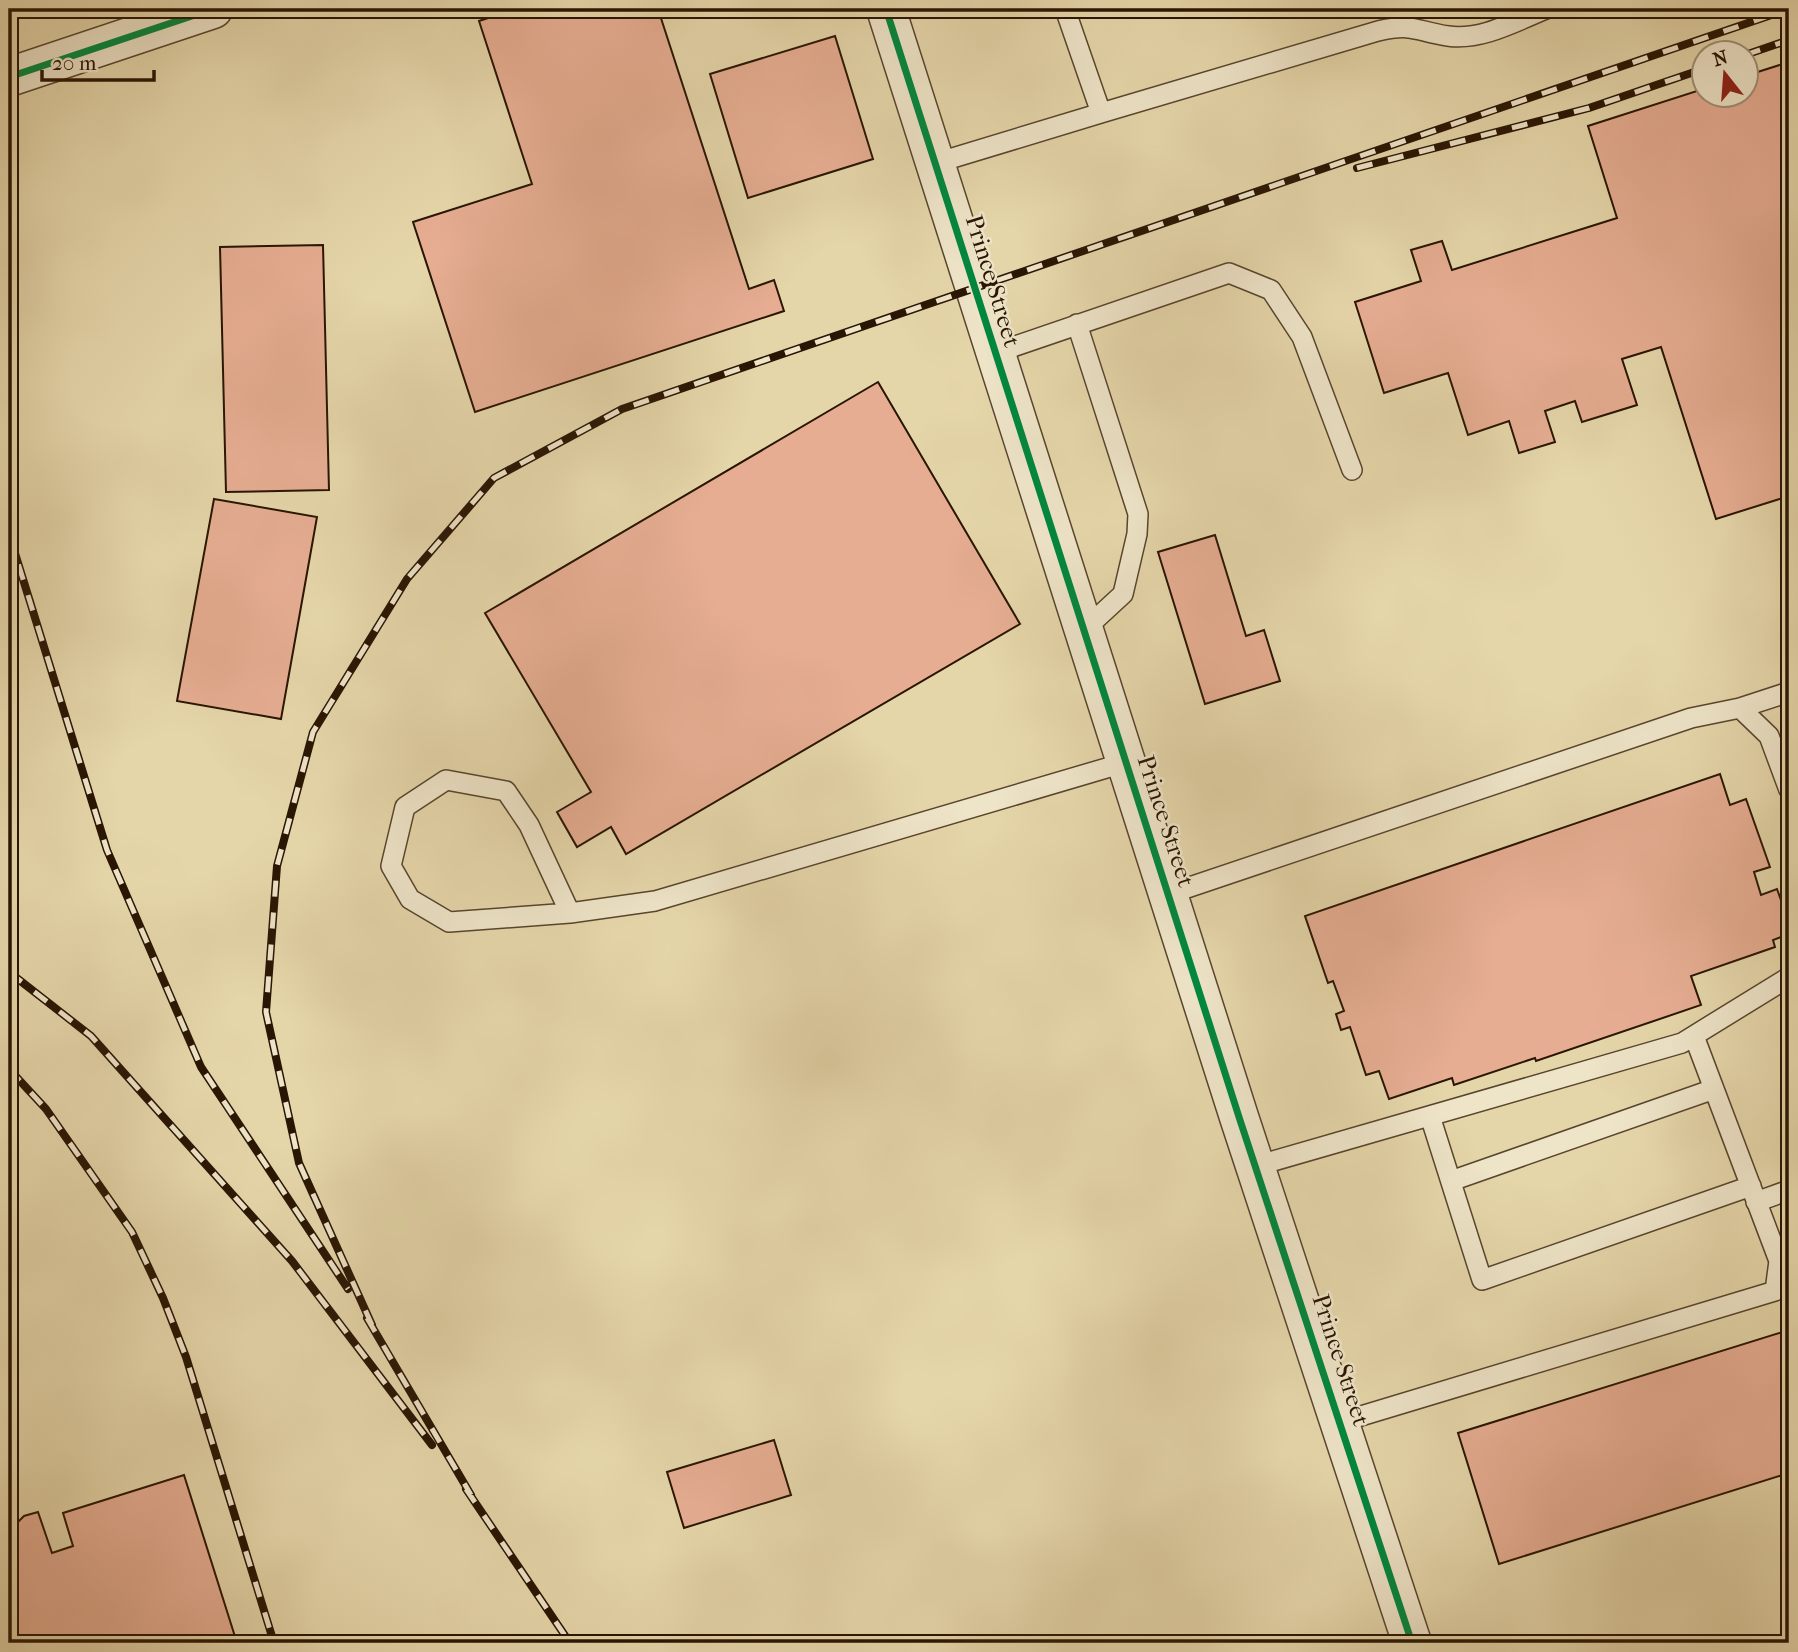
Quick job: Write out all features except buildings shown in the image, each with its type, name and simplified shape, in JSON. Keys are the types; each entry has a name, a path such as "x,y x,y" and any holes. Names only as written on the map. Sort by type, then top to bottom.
{"street":[{"path":"9,77 213,9"},
{"name":"Prince Street","path":"886,9 1256,1166 1412,1643"}],"lane":[{"path":"1066,9 1101,113"},
{"path":"936,163 1378,31 1404,25 1448,36 1478,36 1546,9"},
{"path":"995,353 1229,273 1271,290 1302,337 1352,470"},
{"path":"1077,324 1138,514 1137,534 1123,594 1084,630"},
{"path":"1169,894 1691,718 1740,708 1789,692"},
{"path":"1740,708 1769,736 1789,790"},
{"path":"570,913 528,825 506,791 446,780 405,807 391,866 410,899 449,922 570,913 655,901 1127,762"},
{"path":"1256,1166 1682,1043 1789,977"},
{"path":"1341,1422 1782,1289 1779,1261 1694,1036"},
{"path":"1451,1181 1714,1089"},
{"path":"1430,1116 1482,1280 1753,1194 1789,1190"}],"railway":[{"path":"372,1325 299,1163 266,1012 277,866 313,732 407,579 494,478 622,409 1789,9"},
{"path":"1759,50 1789,40"},
{"path":"1357,168 1589,108 1689,74"},
{"path":"9,534 107,850 201,1067 348,1289"},
{"path":"9,972 91,1036 292,1261 432,1445"},
{"path":"9,1069 46,1109 132,1232 163,1298 186,1357 274,1643"},
{"path":"367,1318 471,1495"},
{"path":"466,1489 570,1643"}],"cycle path":[{"path":"9,77 213,9"},
{"path":"886,9 1239,1117 1412,1643"}]}
